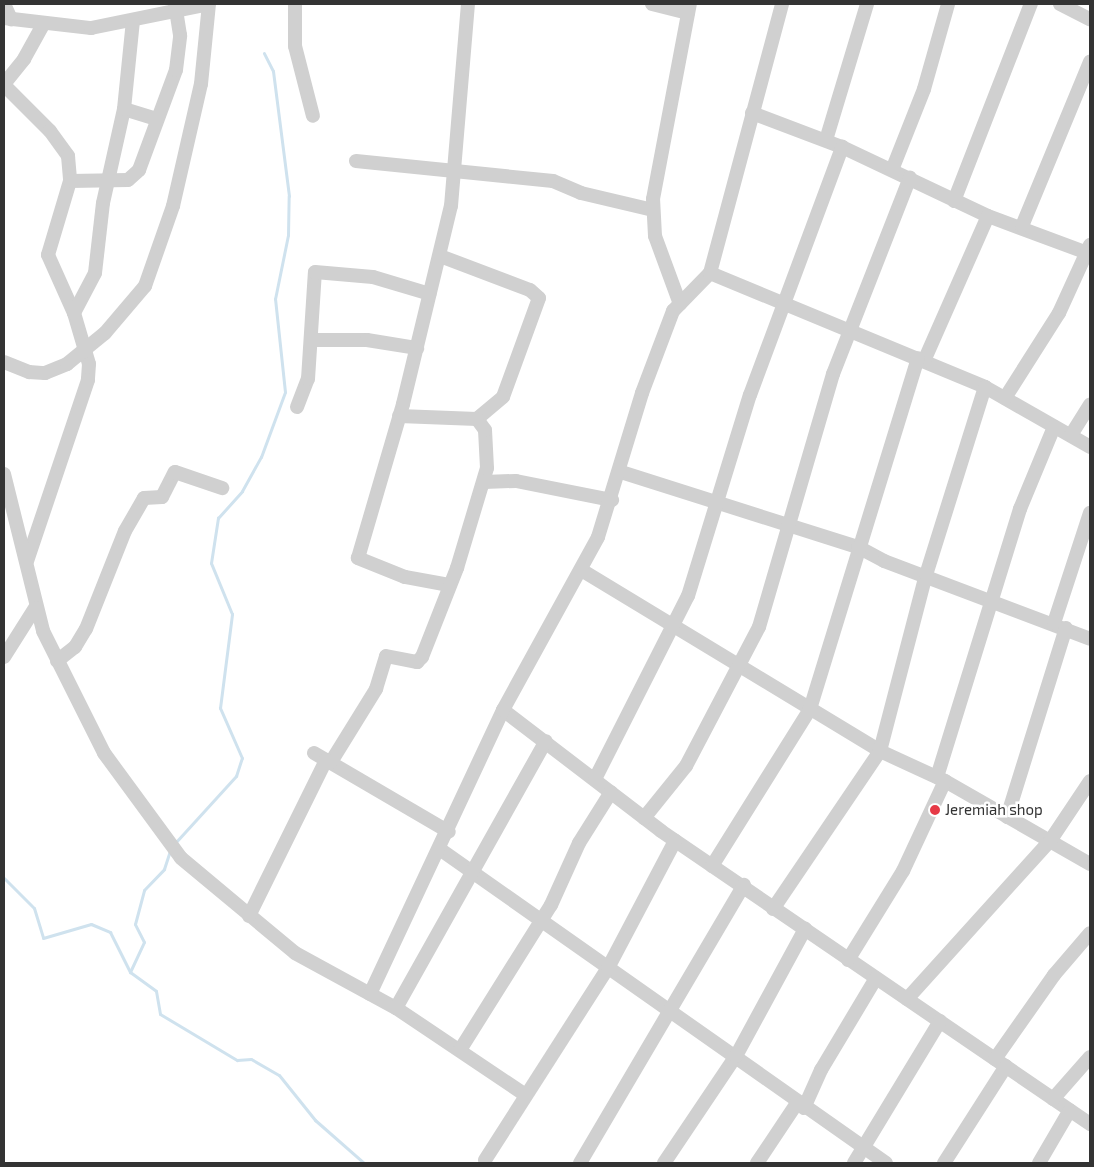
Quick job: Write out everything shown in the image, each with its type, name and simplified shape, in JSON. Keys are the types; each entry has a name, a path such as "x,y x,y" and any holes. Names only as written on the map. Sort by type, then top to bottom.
{"street":[{"path":"4,4 7,18 42,26 91,28 133,21 176,8 209,4 201,84 155,262 145,286 84,353 45,373 29,372 4,362"},
{"path":"295,4 295,46 313,116"},
{"path":"450,585 405,577 358,558 399,416 440,256 456,168 468,4"},
{"path":"652,4 689,8 653,210 654,236 680,304"},
{"path":"370,994 441,850 503,710 583,571 612,500 642,393 673,311 710,273 782,4"},
{"path":"826,140 867,4"},
{"path":"892,170 924,89 948,4"},
{"path":"954,201 1031,4"},
{"path":"1060,4 1090,19"},
{"path":"70,181 109,178 128,180 139,170 176,70 176,8"},
{"path":"74,314 91,289 95,273 109,178 124,109 133,21"},
{"path":"26,561 88,380 84,353 74,314 48,255 70,181 68,156 61,144 4,85 42,26"},
{"path":"1022,226 1090,62"},
{"path":"124,109 157,119"},
{"path":"752,113 826,140 988,216 1089,250 1059,313 1005,398"},
{"path":"595,779 671,626 688,596 782,303 842,147"},
{"path":"356,161 456,168 553,181 581,194 653,210"},
{"path":"644,818 686,766 759,627 788,526 850,330 910,178"},
{"path":"712,866 810,709 858,547 921,359 988,216"},
{"path":"399,416 477,418 503,397 539,298 530,290 440,256"},
{"path":"297,406 308,379 312,287 318,271 373,277 430,294"},
{"path":"710,273 985,386 1090,446"},
{"path":"311,340 367,340 417,348"},
{"path":"774,909 880,751 926,575 985,386"},
{"path":"1071,435 1090,404"},
{"path":"249,916 328,761 376,689 386,656 420,661 450,585 484,482 487,447 477,418"},
{"path":"848,960 903,871 941,779 991,600 1020,508 1054,427"},
{"path":"57,660 75,646 86,629 125,531 144,498 162,497 175,472 222,488"},
{"path":"621,472 858,547 884,561 926,575 1090,639"},
{"path":"4,474 10,513 26,561 35,608 57,660 104,752 181,858 295,953 396,1008 524,1094"},
{"path":"484,482 516,481 612,500"},
{"path":"1007,817 1090,513"},
{"path":"583,571 671,626 740,664 880,751 941,779 1090,864"},
{"path":"4,657 35,608"},
{"path":"503,710 546,740 675,841 744,885 774,909 1090,1124"},
{"path":"396,1008 473,875 546,740"},
{"path":"314,753 449,832"},
{"path":"907,999 1050,841 1090,781"},
{"path":"460,1050 540,922 579,843 611,792"},
{"path":"485,1160 524,1094 608,968 675,841"},
{"path":"441,850 540,922 672,1009 800,1105 886,1163"},
{"path":"580,1163 744,885"},
{"path":"664,1163 736,1056 805,929"},
{"path":"944,1163 1000,1062 1054,975 1090,932"},
{"path":"757,1163 800,1105 876,978"},
{"path":"854,1163 940,1021"},
{"path":"1053,1099 1090,1057"},
{"path":"1039,1163 1070,1110"}],"waterway":[{"path":"175,843 236,776 242,758 220,708 232,614 211,563 218,518 242,491 261,457 285,392 275,299 288,235 289,196 273,71 264,53"},
{"path":"130,972 144,942 135,924 144,890 164,869 170,850"},
{"path":"4,878 34,908 43,938 91,924 110,932 130,972 156,991 160,1014 237,1060 251,1059 279,1075 315,1120 364,1163"}],"place":[{"name":"Jeremiah shop","path":"935,810"}]}
